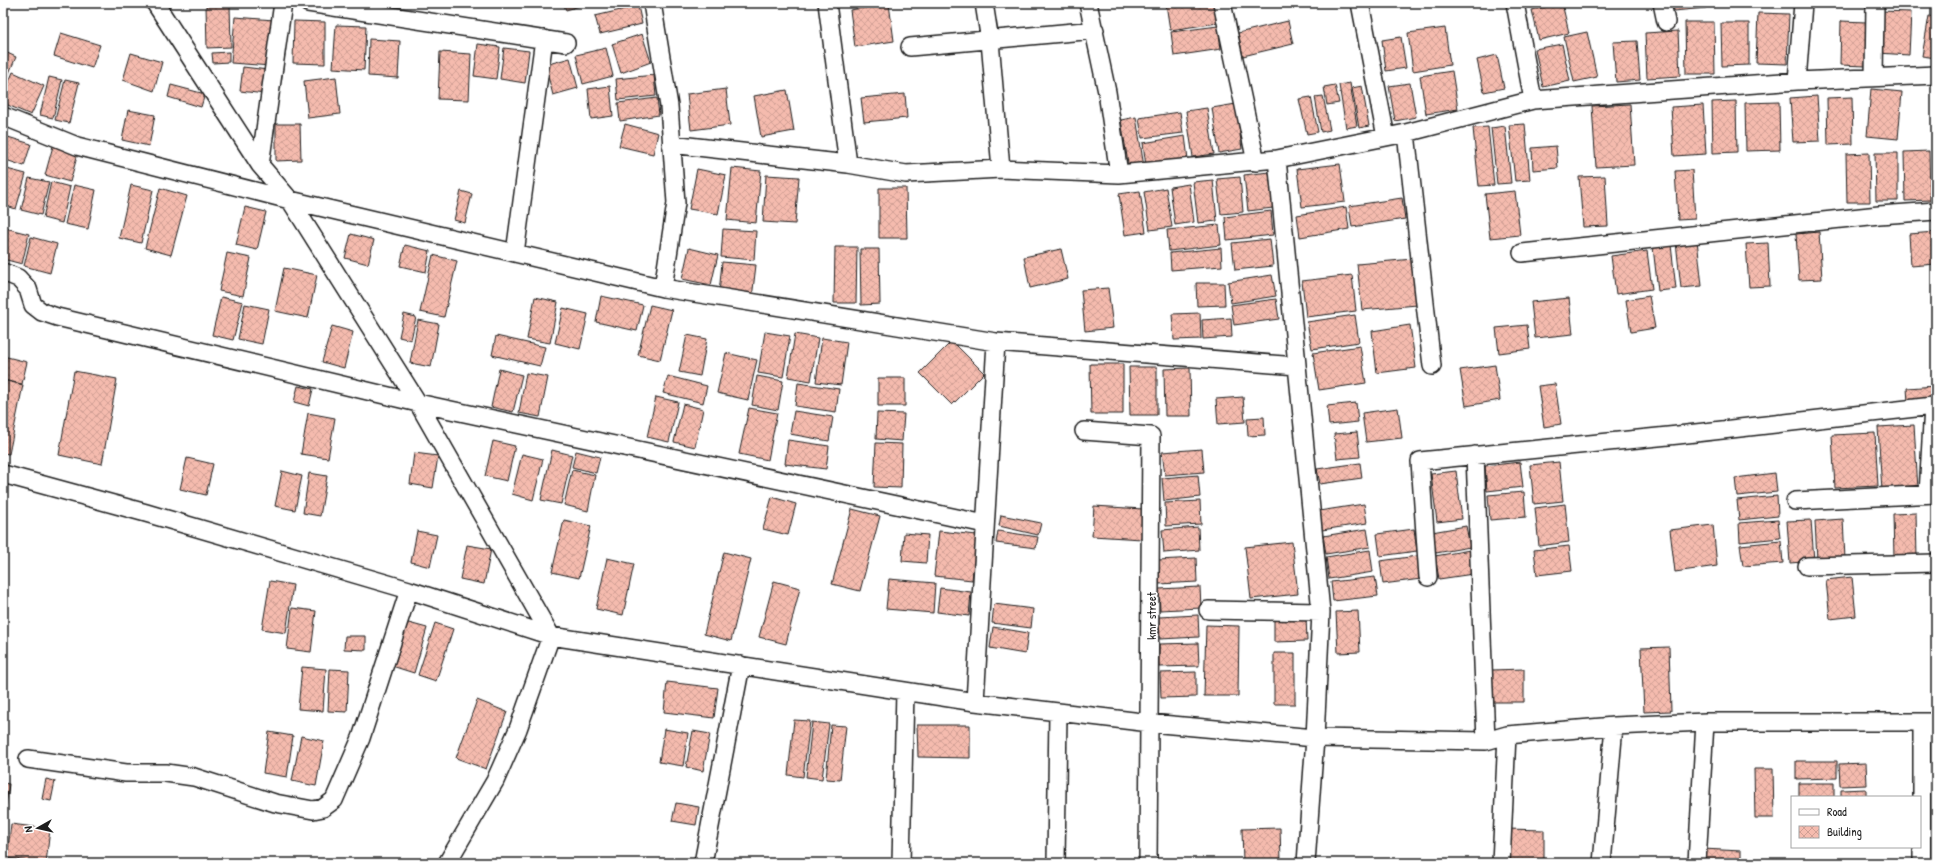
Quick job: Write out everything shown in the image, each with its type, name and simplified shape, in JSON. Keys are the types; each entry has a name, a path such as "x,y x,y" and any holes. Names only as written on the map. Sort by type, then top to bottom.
{"street":[{"path":"156,3 260,164 290,200 418,403 551,636 518,729 495,780 447,863"},
{"path":"260,164 283,3"},
{"path":"308,3 566,43"},
{"path":"652,3 669,106 676,203 663,288"},
{"path":"827,3 848,164"},
{"path":"984,3 990,40 1001,169"},
{"path":"1088,3 1095,30 1107,92 1119,174"},
{"path":"1222,3 1256,162"},
{"path":"1360,3 1386,137"},
{"path":"1515,3 1533,100"},
{"path":"1662,3 1666,22"},
{"path":"1797,81 1803,3"},
{"path":"1874,78 1875,3"},
{"path":"910,46 1095,30"},
{"path":"515,253 544,39"},
{"path":"671,144 848,164 906,174 1001,169 1119,174 1277,159 1406,134 1533,100 1797,81 1936,75"},
{"path":"3,116 77,146 290,200 663,288 996,342 1297,366"},
{"path":"1406,134 1432,366"},
{"path":"1277,159 1321,612 1315,738 1306,863"},
{"path":"1522,253 1879,215 1936,211"},
{"path":"3,272 18,278 28,289 33,305 42,312 57,317 418,403 985,524"},
{"path":"976,702 996,342"},
{"path":"1428,577 1420,461 1934,406 1932,494 1795,501"},
{"name":"kmr street","path":"1084,432 1151,436 1148,863"},
{"path":"1475,456 1486,741"},
{"path":"3,474 146,513 409,590 551,636 976,702 1150,723 1315,738 1486,741 1508,735 1614,726 1704,722 1929,722 1922,863"},
{"path":"1807,566 1936,563"},
{"path":"28,759 126,774 166,773 194,777 275,803 313,810 323,808 334,800 361,738 409,590"},
{"path":"1208,610 1321,612"},
{"path":"703,863 741,665"},
{"path":"901,863 905,691"},
{"path":"1056,863 1058,712"},
{"path":"1697,863 1704,722"},
{"path":"1602,863 1614,726"},
{"path":"1501,863 1508,735"}],"building":[{"path":"563,3 586,3 587,4 566,10"},
{"path":"1215,3 1218,23 1170,30 1166,4"},
{"path":"1562,3 1569,33 1539,40 1532,10"},
{"path":"1673,3 1706,3 1706,8 1674,11"},
{"path":"889,4 894,41 855,47 850,10"},
{"path":"230,5 231,47 207,48 206,6"},
{"path":"638,6 642,24 600,34 595,16"},
{"path":"1880,11 1911,12 1909,55 1878,53"},
{"path":"1758,13 1789,14 1787,64 1756,63"},
{"path":"1929,16 1936,17 1936,58 1922,56"},
{"path":"235,17 274,20 271,66 231,63"},
{"path":"294,21 325,22 325,64 293,63"},
{"path":"1288,21 1293,44 1243,56 1238,33"},
{"path":"1841,21 1866,22 1866,66 1840,65"},
{"path":"1685,22 1714,22 1715,74 1686,74"},
{"path":"1721,23 1749,23 1749,65 1722,66"},
{"path":"336,25 366,26 364,70 333,68"},
{"path":"1218,26 1221,49 1174,56 1171,32"},
{"path":"1445,28 1450,65 1413,71 1408,33"},
{"path":"1678,31 1680,76 1647,78 1645,33"},
{"path":"1587,32 1597,77 1574,82 1564,37"},
{"path":"61,33 100,45 92,68 54,56"},
{"path":"642,34 651,62 621,73 612,44"},
{"path":"1401,37 1406,68 1386,71 1382,40"},
{"path":"369,39 400,41 398,78 368,76"},
{"path":"1637,41 1640,80 1616,82 1613,42"},
{"path":"478,44 500,47 496,79 474,76"},
{"path":"1562,44 1570,81 1543,87 1535,49"},
{"path":"504,48 529,51 525,83 500,79"},
{"path":"606,48 613,76 583,84 576,55"},
{"path":"3,51 16,57 3,87"},
{"path":"229,52 229,62 213,63 212,53"},
{"path":"440,52 471,54 469,100 438,99"},
{"path":"131,53 162,62 154,91 123,80"},
{"path":"1497,55 1504,88 1484,92 1477,60"},
{"path":"570,58 578,88 553,95 545,65"},
{"path":"243,67 268,70 265,94 240,91"},
{"path":"1452,71 1458,109 1426,114 1420,76"},
{"path":"13,72 44,86 31,115 3,103 3,96"},
{"path":"654,75 656,96 618,100 616,79"},
{"path":"49,77 62,80 53,118 40,115"},
{"path":"336,77 340,114 308,118 304,81"},
{"path":"65,80 79,83 69,123 55,120"},
{"path":"1350,83 1357,126 1346,128 1339,85"},
{"path":"1410,83 1416,117 1395,121 1389,86"},
{"path":"171,85 205,94 201,107 168,97"},
{"path":"1335,85 1339,103 1327,105 1324,87"},
{"path":"610,86 613,116 591,119 588,89"},
{"path":"1362,86 1369,126 1359,128 1352,88"},
{"path":"726,89 730,125 691,130 687,94"},
{"path":"1871,89 1902,92 1898,139 1867,136"},
{"path":"787,90 794,131 761,137 754,96"},
{"path":"905,94 907,118 864,122 861,98"},
{"path":"1323,96 1330,130 1321,132 1315,97"},
{"path":"1817,96 1820,141 1793,142 1790,98"},
{"path":"1311,97 1318,132 1307,134 1299,99"},
{"path":"1852,97 1853,144 1828,145 1827,98"},
{"path":"657,98 659,115 620,121 618,103"},
{"path":"1736,101 1737,152 1713,153 1712,102"},
{"path":"1779,102 1780,150 1746,151 1745,103"},
{"path":"1236,104 1242,149 1219,153 1212,108"},
{"path":"1630,104 1634,165 1596,167 1592,106"},
{"path":"1703,105 1706,154 1674,156 1671,107"},
{"path":"1207,108 1214,154 1193,157 1186,111"},
{"path":"128,110 155,115 149,146 122,140"},
{"path":"1180,112 1183,133 1142,138 1139,118"},
{"path":"1136,117 1144,167 1129,169 1121,120"},
{"path":"276,124 300,124 301,160 276,161"},
{"path":"625,124 658,133 653,154 619,146"},
{"path":"1525,124 1530,180 1515,181 1509,125"},
{"path":"1505,126 1511,183 1497,184 1491,128"},
{"path":"1488,127 1494,185 1479,186 1473,128"},
{"path":"1185,136 1188,159 1146,166 1143,143"},
{"path":"8,137 31,144 24,166 3,159"},
{"path":"53,146 78,153 70,182 45,175"},
{"path":"1556,146 1558,168 1533,170 1532,148"},
{"path":"1929,151 1930,200 1905,201 1904,152"},
{"path":"1869,153 1870,202 1847,202 1846,154"},
{"path":"1875,153 1898,153 1898,201 1876,201"},
{"path":"1340,164 1345,202 1302,207 1297,169"},
{"path":"3,168 26,174 16,209 3,205"},
{"path":"732,168 761,171 756,223 727,220"},
{"path":"697,169 726,175 718,214 689,209"},
{"path":"1692,170 1695,219 1678,220 1675,171"},
{"path":"1269,172 1273,208 1248,211 1244,175"},
{"path":"766,175 799,177 795,224 763,222"},
{"path":"1605,176 1608,226 1583,227 1579,177"},
{"path":"1240,177 1243,212 1221,214 1217,179"},
{"path":"29,178 49,182 41,215 21,210"},
{"path":"1213,180 1217,221 1198,223 1193,182"},
{"path":"51,182 70,187 62,223 43,218"},
{"path":"1189,184 1194,222 1175,225 1170,187"},
{"path":"74,185 96,190 88,229 65,224"},
{"path":"131,185 153,190 141,243 119,238"},
{"path":"160,188 187,196 171,255 145,248"},
{"path":"879,188 906,188 907,238 879,238"},
{"path":"1166,188 1172,227 1150,230 1144,192"},
{"path":"461,191 472,194 465,223 454,220"},
{"path":"1140,191 1146,232 1125,235 1119,194"},
{"path":"1515,191 1520,235 1490,238 1485,194"},
{"path":"1402,198 1405,219 1352,227 1349,206"},
{"path":"245,207 266,212 257,250 236,245"},
{"path":"1346,207 1349,229 1300,237 1297,215"},
{"path":"1271,211 1273,235 1227,240 1225,217"},
{"path":"1219,225 1221,245 1169,251 1167,230"},
{"path":"5,228 29,234 22,264 3,259 3,238"},
{"path":"723,229 756,231 754,260 721,257"},
{"path":"1819,232 1822,279 1799,280 1796,234"},
{"path":"1936,232 1936,264 1911,266 1909,234"},
{"path":"351,234 374,240 368,264 345,258"},
{"path":"31,237 57,244 50,273 24,266"},
{"path":"1270,239 1273,266 1235,270 1232,243"},
{"path":"1697,240 1702,286 1681,288 1676,242"},
{"path":"1768,243 1770,286 1749,287 1746,244"},
{"path":"405,245 430,251 426,272 400,266"},
{"path":"1671,245 1676,289 1658,291 1653,247"},
{"path":"835,247 857,247 856,303 834,303"},
{"path":"689,248 718,255 711,285 682,279"},
{"path":"1221,248 1222,266 1171,270 1170,253"},
{"path":"860,249 879,249 880,304 861,305"},
{"path":"1061,249 1068,279 1030,288 1024,257"},
{"path":"1647,251 1652,289 1616,294 1611,256"},
{"path":"227,253 251,258 243,296 219,291"},
{"path":"433,255 457,261 444,317 420,312"},
{"path":"1413,259 1417,305 1362,310 1357,264"},
{"path":"722,262 756,265 752,298 719,294"},
{"path":"284,268 317,275 308,318 275,311"},
{"path":"1272,275 1276,296 1231,303 1228,282"},
{"path":"1352,275 1356,311 1306,317 1302,281"},
{"path":"1196,283 1224,283 1225,305 1197,306"},
{"path":"1108,288 1113,328 1085,331 1081,290"},
{"path":"601,296 643,305 637,331 596,322"},
{"path":"1649,296 1655,328 1631,332 1626,300"},
{"path":"221,297 243,302 233,340 212,335"},
{"path":"535,297 558,302 550,343 527,339"},
{"path":"1569,298 1573,334 1535,338 1531,302"},
{"path":"1276,299 1279,319 1234,325 1231,305"},
{"path":"245,304 269,309 262,344 238,339"},
{"path":"650,305 672,310 660,360 638,355"},
{"path":"563,308 588,314 580,349 555,343"},
{"path":"1200,313 1201,339 1174,340 1172,314"},
{"path":"404,314 416,317 411,340 399,337"},
{"path":"1355,315 1359,342 1312,349 1307,322"},
{"path":"1231,318 1232,337 1203,339 1202,320"},
{"path":"418,320 439,324 431,367 410,363"},
{"path":"1410,325 1416,368 1377,373 1372,331"},
{"path":"1527,325 1530,349 1499,353 1496,328"},
{"path":"332,326 353,332 344,368 322,362"},
{"path":"765,332 790,336 783,377 758,373"},
{"path":"795,334 818,338 811,381 788,377"},
{"path":"687,335 707,339 700,376 679,372"},
{"path":"496,336 545,347 540,366 492,355"},
{"path":"822,338 847,342 841,385 816,382"},
{"path":"952,341 984,373 952,405 920,373"},
{"path":"1360,346 1366,383 1319,390 1313,353"},
{"path":"726,353 757,360 748,400 717,393"},
{"path":"3,356 27,362 22,384 3,380"},
{"path":"1090,364 1123,364 1123,414 1091,414"},
{"path":"1495,365 1500,400 1466,406 1460,370"},
{"path":"1129,367 1157,367 1157,415 1130,415"},
{"path":"1190,368 1191,416 1165,416 1164,369"},
{"path":"499,369 522,375 513,412 491,407"},
{"path":"74,371 117,379 102,464 59,455"},
{"path":"526,373 548,377 540,417 519,413"},
{"path":"668,376 707,386 703,403 663,393"},
{"path":"757,376 783,381 778,410 752,405"},
{"path":"878,378 905,378 905,406 878,406"},
{"path":"3,380 23,385 9,454 3,453"},
{"path":"798,383 839,389 836,412 795,406"},
{"path":"1555,384 1561,424 1544,427 1538,386"},
{"path":"298,386 313,389 309,406 294,402"},
{"path":"1936,386 1936,400 1908,402 1907,388"},
{"path":"656,397 678,402 669,442 647,437"},
{"path":"1243,397 1245,422 1218,424 1216,399"},
{"path":"1356,403 1358,422 1329,425 1327,406"},
{"path":"683,404 703,409 695,447 674,442"},
{"path":"749,408 777,413 768,460 739,454"},
{"path":"1398,408 1402,438 1366,442 1362,413"},
{"path":"794,411 833,417 829,441 790,434"},
{"path":"308,413 335,418 328,458 301,454"},
{"path":"877,413 904,414 902,441 876,439"},
{"path":"1264,417 1265,435 1248,436 1247,418"},
{"path":"1914,425 1918,489 1882,491 1878,427"},
{"path":"1357,432 1360,457 1337,459 1334,434"},
{"path":"1875,433 1878,486 1835,488 1832,435"},
{"path":"788,440 829,446 826,469 785,464"},
{"path":"493,441 515,446 507,481 485,476"},
{"path":"876,443 902,444 901,488 874,487"},
{"path":"1202,449 1204,472 1165,475 1162,452"},
{"path":"552,450 572,455 561,504 541,500"},
{"path":"576,451 600,457 596,473 572,467"},
{"path":"414,453 438,456 433,488 410,484"},
{"path":"522,454 543,459 533,500 512,494"},
{"path":"187,458 213,464 206,495 180,489"},
{"path":"1520,462 1523,487 1487,491 1485,466"},
{"path":"1559,462 1563,501 1534,504 1530,465"},
{"path":"1360,463 1362,478 1320,484 1317,469"},
{"path":"572,470 595,475 588,511 564,505"},
{"path":"282,471 302,476 295,510 275,506"},
{"path":"1456,471 1462,519 1437,522 1431,474"},
{"path":"309,473 327,476 320,516 303,513"},
{"path":"1775,473 1777,492 1737,496 1735,478"},
{"path":"1198,475 1200,497 1164,501 1162,478"},
{"path":"1524,492 1526,517 1490,520 1488,495"},
{"path":"1777,496 1778,516 1739,520 1737,500"},
{"path":"772,497 796,504 788,535 763,529"},
{"path":"1200,501 1201,524 1166,526 1165,503"},
{"path":"1364,504 1367,523 1322,530 1319,511"},
{"path":"1565,504 1569,542 1539,546 1535,508"},
{"path":"1094,506 1143,509 1142,539 1092,536"},
{"path":"852,509 880,516 860,591 832,584"},
{"path":"1916,513 1917,558 1894,558 1893,514"},
{"path":"1001,515 1041,523 1038,535 999,526"},
{"path":"1843,519 1845,559 1817,560 1815,521"},
{"path":"564,520 591,526 579,578 552,572"},
{"path":"1778,520 1780,538 1740,542 1739,523"},
{"path":"1811,520 1814,561 1790,563 1787,521"},
{"path":"1713,525 1717,566 1675,572 1670,530"},
{"path":"1466,526 1470,547 1436,553 1432,532"},
{"path":"1198,527 1199,550 1164,553 1162,530"},
{"path":"1367,529 1370,547 1326,554 1323,536"},
{"path":"1414,529 1417,551 1380,556 1377,534"},
{"path":"417,531 437,535 430,567 411,562"},
{"path":"939,531 977,535 972,580 934,576"},
{"path":"998,531 1038,537 1036,548 996,543"},
{"path":"904,533 928,535 926,563 902,561"},
{"path":"1781,541 1783,563 1743,566 1740,545"},
{"path":"1292,542 1298,594 1251,599 1245,547"},
{"path":"467,545 491,549 484,584 460,579"},
{"path":"1569,546 1572,571 1537,575 1534,550"},
{"path":"1370,550 1373,572 1329,579 1326,557"},
{"path":"1470,550 1473,574 1439,579 1435,556"},
{"path":"724,552 751,559 731,641 704,634"},
{"path":"1417,556 1421,579 1383,584 1380,561"},
{"path":"607,558 634,564 623,615 596,609"},
{"path":"1196,558 1197,582 1159,584 1158,560"},
{"path":"1375,577 1378,596 1333,601 1331,582"},
{"path":"1852,577 1856,616 1830,619 1826,580"},
{"path":"889,579 935,583 933,613 886,609"},
{"path":"270,581 293,585 286,633 262,629"},
{"path":"774,581 800,588 786,644 759,637"},
{"path":"1200,587 1201,608 1160,610 1159,589"},
{"path":"940,588 971,592 969,616 937,612"},
{"path":"994,604 1033,609 1031,628 992,623"},
{"path":"292,608 316,611 311,652 287,649"},
{"path":"1358,611 1360,652 1338,653 1336,612"},
{"path":"1198,615 1199,637 1160,639 1159,617"},
{"path":"1274,617 1306,617 1307,641 1274,642"},
{"path":"405,622 427,628 414,673 392,666"},
{"path":"435,623 453,629 436,681 418,675"},
{"path":"1206,625 1239,626 1238,696 1204,696"},
{"path":"993,627 1028,633 1025,654 990,648"},
{"path":"345,636 366,636 366,650 344,649"},
{"path":"1198,643 1199,666 1159,667 1159,644"},
{"path":"1669,647 1671,711 1644,712 1641,648"},
{"path":"1274,653 1295,653 1295,704 1274,704"},
{"path":"302,667 326,669 323,711 298,709"},
{"path":"330,669 349,670 347,712 328,711"},
{"path":"1524,669 1524,702 1493,702 1492,670"},
{"path":"1196,672 1196,697 1161,698 1160,673"},
{"path":"667,682 718,688 714,718 664,712"},
{"path":"477,700 507,712 486,769 456,758"},
{"path":"794,720 810,721 803,777 788,775"},
{"path":"812,722 829,724 822,779 806,777"},
{"path":"831,725 846,726 840,780 826,779"},
{"path":"917,725 970,725 970,758 918,757"},
{"path":"664,729 688,733 683,766 659,762"},
{"path":"693,731 710,734 703,771 686,767"},
{"path":"269,732 293,736 287,777 263,773"},
{"path":"301,736 324,741 316,786 292,781"},
{"path":"1796,761 1837,761 1837,778 1796,779"},
{"path":"1866,763 1867,785 1840,786 1839,764"},
{"path":"1754,769 1773,769 1774,818 1755,818"},
{"path":"46,779 55,781 51,801 42,799"},
{"path":"3,783 9,784 6,805 3,805"},
{"path":"1799,783 1834,783 1834,796 1799,796"},
{"path":"1866,789 1866,796 1841,796 1841,790"},
{"path":"676,803 699,807 696,825 672,821"},
{"path":"3,817 6,818 3,847"},
{"path":"11,824 50,829 46,863 7,858"},
{"path":"1280,828 1281,861 1243,862 1242,829"},
{"path":"1507,829 1544,830 1544,863 1506,863"},
{"path":"1703,849 1741,851 1741,863 1702,863"}]}
